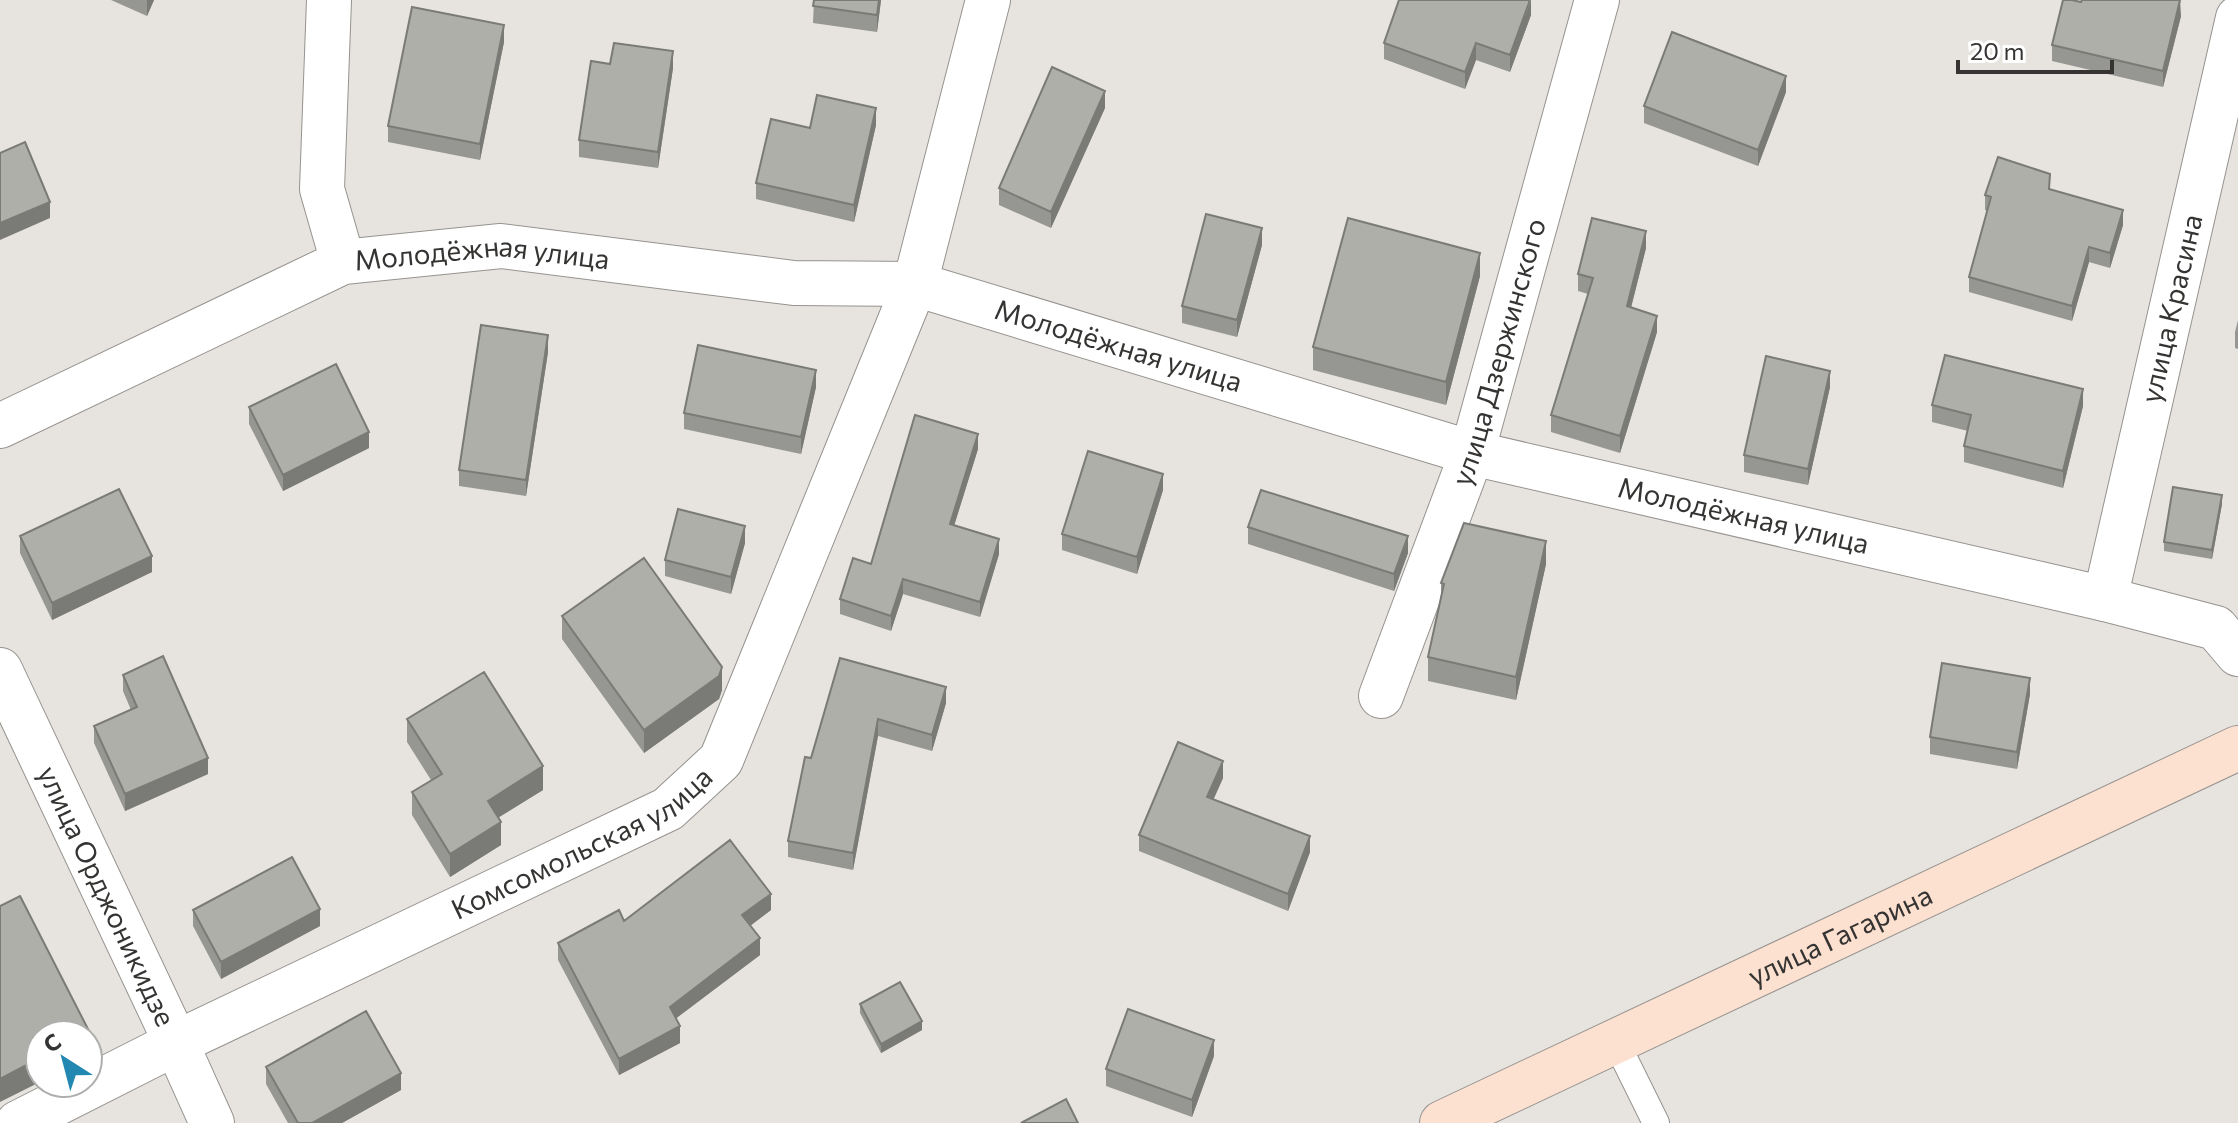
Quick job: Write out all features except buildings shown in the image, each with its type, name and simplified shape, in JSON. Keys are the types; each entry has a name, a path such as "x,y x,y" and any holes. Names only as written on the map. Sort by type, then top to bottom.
{"main road":[{"name":"улица Гагарина","path":"1442,1123 2238,749"}],"street":[{"path":"329,0 322,189 343,262"},
{"name":"Комсомольская улица","path":"18,1123 176,1043 668,809 721,760 915,284 988,0"},
{"name":"улица Дзержинского","path":"1381,696 1472,453 1597,0"},
{"name":"улица Красина","path":"2105,599 2238,18"},
{"name":"Молодёжная улица","path":"0,426 343,262 501,246 794,283 915,284 1472,453 2105,599 2216,628 2238,654"},
{"name":"улица Орджоникидзе","path":"0,670 212,1123"}],"lane":[{"path":"1616,1042 1656,1123"}]}
